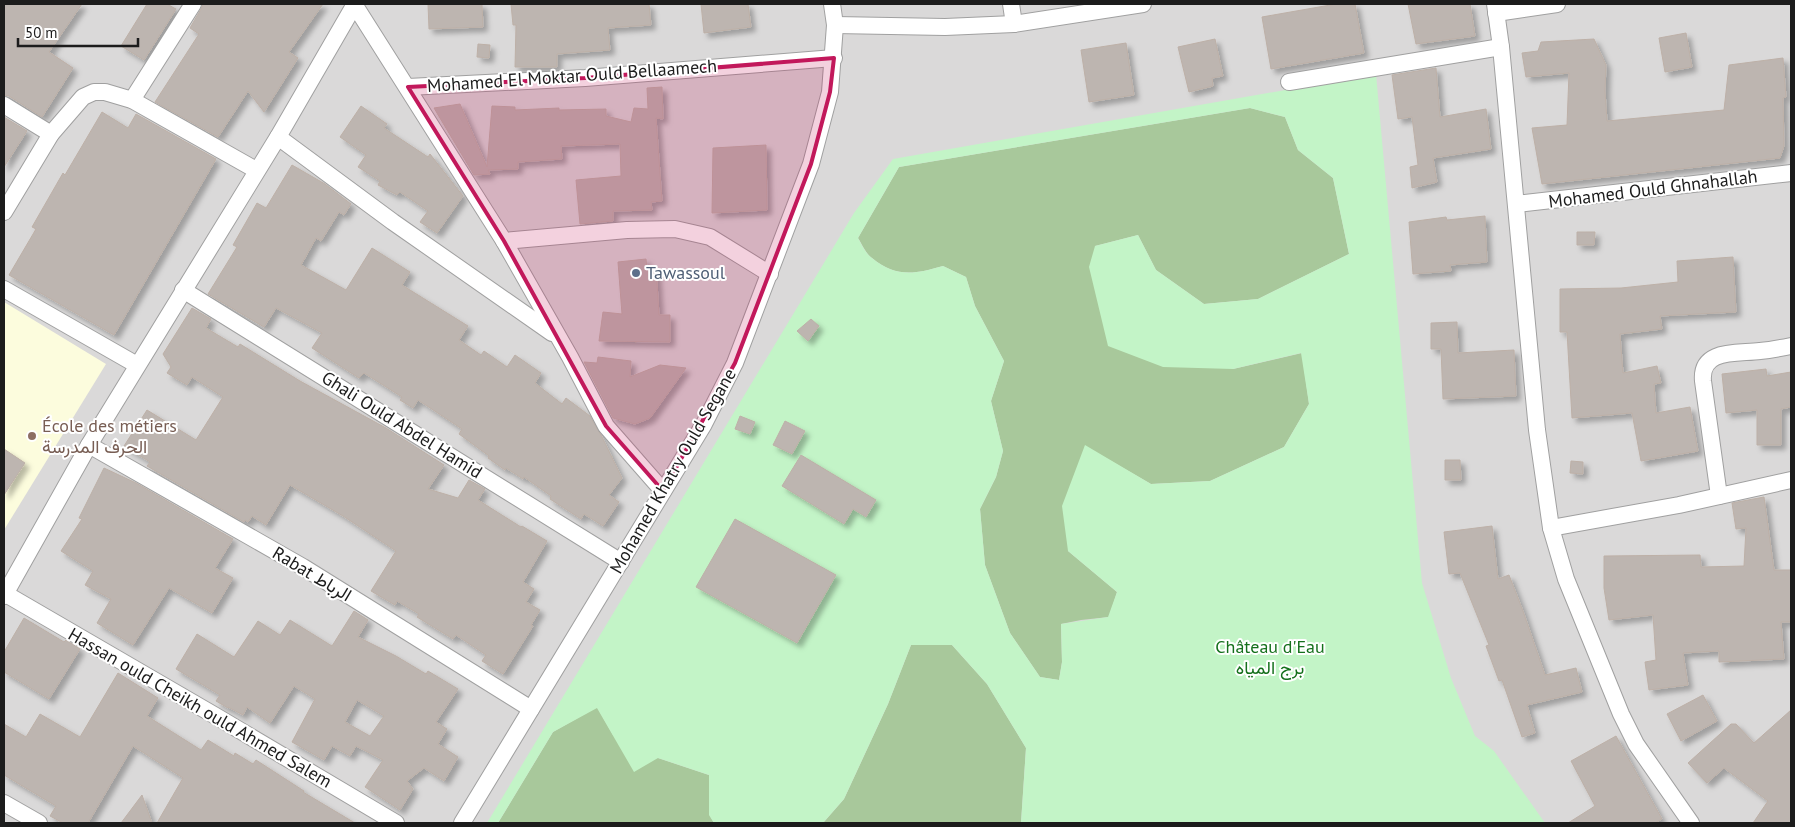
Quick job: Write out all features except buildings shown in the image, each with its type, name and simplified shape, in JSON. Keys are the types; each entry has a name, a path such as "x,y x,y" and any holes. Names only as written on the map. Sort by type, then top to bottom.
{"street":[{"path":"132,100 193,4"},
{"path":"4,594 137,365 278,137 354,4"},
{"name":"Mohamed El Moktar Ould Bellaamech","path":"354,4 408,87 585,78 834,58"},
{"name":"Mohamed Khatry Ould Segane","path":"462,823 704,424 735,363 770,274 819,138 830,92 834,58 835,26 832,4"},
{"path":"1011,4 1014,24"},
{"path":"835,26 945,28 1014,24 1143,4"},
{"path":"1558,4 1496,9 1537,430 1551,528 1566,579 1621,714 1636,744 1691,823"},
{"path":"1289,82 1501,47"},
{"path":"408,87 504,242 570,357 606,426 664,491"},
{"path":"4,212 51,134 83,97 94,92 105,92 132,100 256,170"},
{"path":"4,105 51,134"},
{"path":"278,137 467,275 557,336"},
{"name":"Mohamed Ould Ghnahallah","path":"1516,204 1791,173"},
{"path":"504,242 627,230 675,229 710,237 770,274"},
{"path":"4,289 137,365"},
{"name":"Ghali Ould Abdel Hamid","path":"182,290 621,562"},
{"path":"1719,496 1702,375 1705,366 1712,358 1724,354 1791,346"},
{"name":"Rabat الرباط","path":"90,445 303,568 531,709"},
{"path":"1551,528 1679,505 1791,480"},
{"name":"Hassan ould Cheikh ould Ahmed Salem","path":"4,594 396,823"},
{"path":"4,803 39,823"}],"highlighted area":[{"path":"834,58 830,92 811,164 735,363 663,491 606,426 504,241 408,87 585,78"}],"shaded area":[{"path":"4,4 1791,4 1791,823 4,823"},
{"name":"École des métiers الحرف المدرسة","path":"4,302 106,364 4,530"}],"green space":[{"name":"Château d'Eau برج المياه","path":"1376,74 1422,583 1451,678 1475,736 1494,751 1545,823 1021,823 1026,748 987,684 952,645 911,645 888,704 844,799 823,823 714,823 709,815 709,775 658,758 634,772 597,708 553,732 498,823 487,823 854,213 893,159","holes":["1250,108 1285,117 1298,150 1333,178 1349,254 1258,299 1204,304 1156,270 1138,235 1095,246 1089,267 1108,346 1163,367 1233,369 1301,353 1309,404 1284,447 1210,481 1151,484 1085,445 1062,506 1068,551 1117,592 1108,617 1061,624 1062,662 1059,680 1040,677 1010,633 985,565 980,509 996,477 1003,451 991,401 1004,361 975,306 966,277 943,266 915,272 889,269 870,256 858,238 899,167"]},
{"path":"1250,108 1285,117 1298,150 1333,178 1349,254 1258,299 1204,304 1156,270 1138,235 1095,246 1233,369 1302,353 1309,404 1284,447 1210,481 1151,484 1085,446 1068,551 1117,592 1109,617 1061,624 1062,662 1059,680 1040,677 1010,633 985,565 980,509 996,477 1003,451 991,401 1004,361 975,306 966,277 943,266 915,272 889,269 870,256 858,238 899,167"},
{"path":"911,645 952,645 987,684 1026,748 1021,823 823,823 844,799 888,704"},
{"path":"597,707 613,735 658,758 709,775 709,814 714,823 498,823 553,732"}],"place":[{"name":"Tawassoul","path":"636,273"},
{"name":"École des métiers الحرف المدرسة","path":"32,436"}]}
